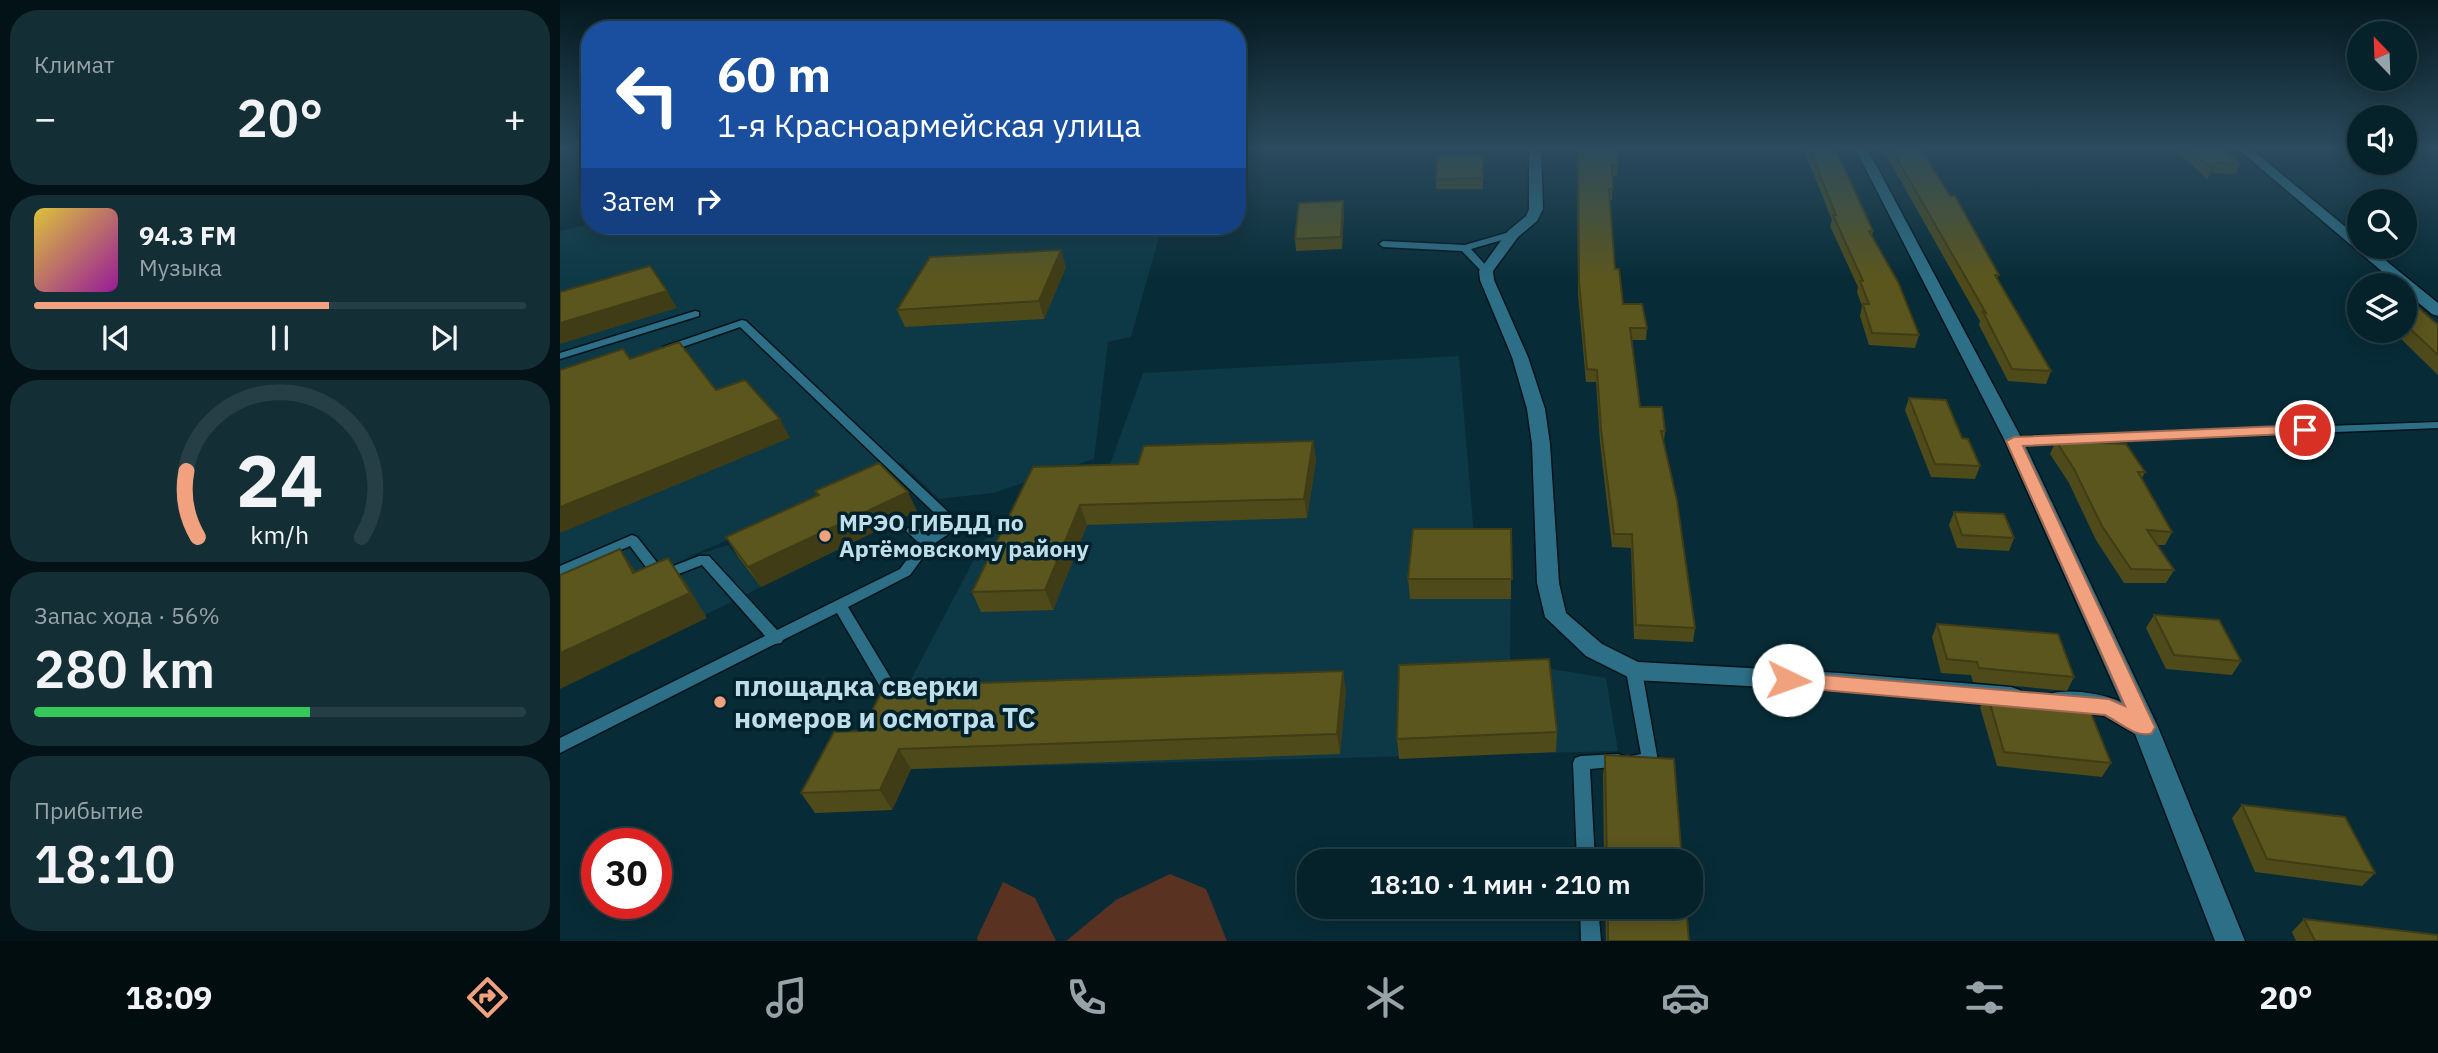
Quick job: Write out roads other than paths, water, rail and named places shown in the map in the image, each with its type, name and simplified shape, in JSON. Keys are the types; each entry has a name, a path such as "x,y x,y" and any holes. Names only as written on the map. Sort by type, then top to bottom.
{"street":[{"path":"1536,192 1536,209 1532,218 1513,234 1486,271 1487,280 1520,357 1536,409 1541,444 1548,583 1556,617 1594,650 1634,671 1840,682 2073,703 2109,707 2145,727"},
{"path":"1884,192 2014,441 2145,727 2230,941"},
{"path":"2295,192 2347,235"},
{"path":"2376,259 2438,311"}],"lane":[{"path":"1383,244 1465,248 1513,234"},
{"path":"1465,248 1486,271"},
{"path":"560,356 695,314"},
{"path":"560,746 905,572 927,542 955,526 742,323 651,354"},
{"path":"2014,441 2438,425"},
{"path":"912,531 927,542"},
{"path":"560,571 632,540 660,576 704,559 776,639"},
{"path":"840,607 887,686 906,687"},
{"path":"1585,849 1581,763 1650,761 1634,671"},
{"path":"1590,919 1591,941"}],"place":[{"name":"МРЭО ГИБДД по Артёмовскому району","path":"825,536"},
{"name":"площадка сверки номеров и осмотра ТС","path":"720,702"}]}
